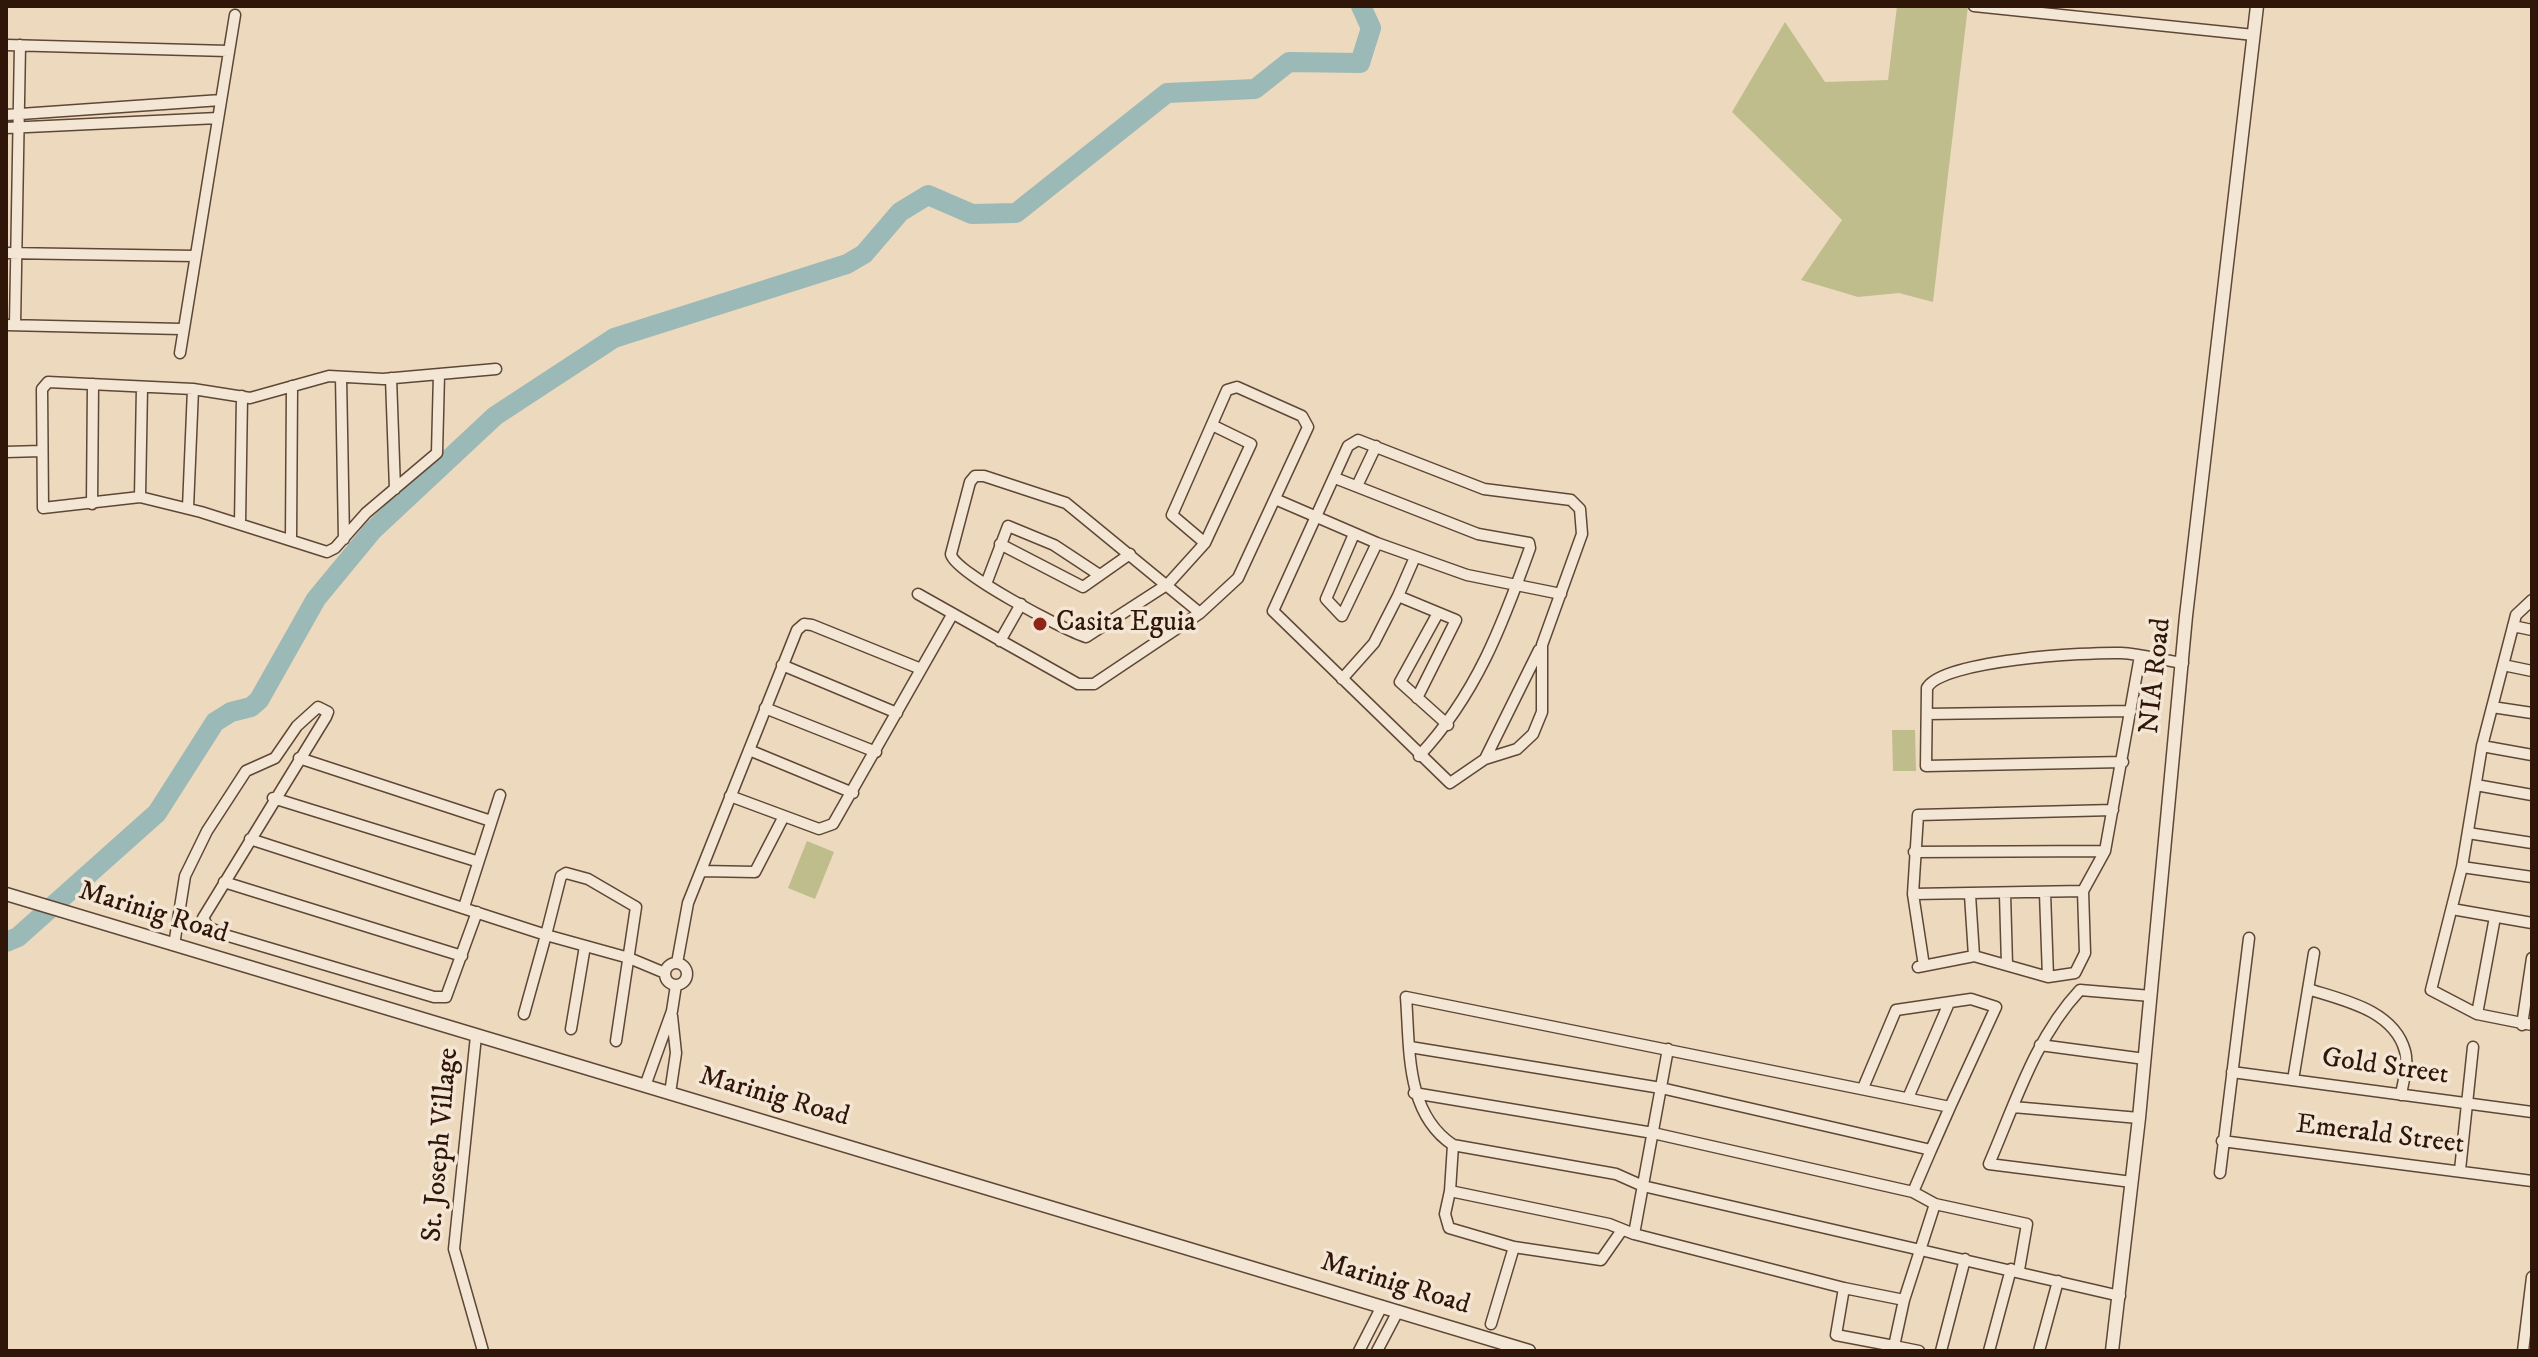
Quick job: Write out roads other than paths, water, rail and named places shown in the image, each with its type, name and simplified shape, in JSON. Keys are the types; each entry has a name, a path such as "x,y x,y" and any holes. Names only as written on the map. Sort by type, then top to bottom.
{"street":[{"path":"1974,6 2254,35"},
{"name":"NIA Road","path":"2112,1351 2139,1118 2183,663 2257,6"},
{"path":"180,353 181,329 235,15"},
{"path":"6,45 228,51"},
{"path":"20,45 20,128 11,253 11,325 181,329"},
{"path":"6,115 221,100"},
{"path":"6,128 218,118"},
{"path":"11,253 195,256"},
{"path":"439,374 437,453 327,552 188,508 140,497 43,508 41,451 44,385 193,389 262,396 329,376 391,378 496,369"},
{"path":"341,377 344,539"},
{"path":"391,378 395,489"},
{"path":"92,504 93,384"},
{"path":"291,539 292,386"},
{"path":"918,594 1086,687 1200,613 1238,578 1308,427 1308,421 1232,386 1172,515 1205,543"},
{"path":"140,497 142,387"},
{"path":"188,508 193,389"},
{"path":"240,524 242,396"},
{"path":"1200,613 1168,584 1066,503 975,476 970,482 951,559 986,584 1086,637 1168,584 1205,543 1251,444 1212,425"},
{"path":"1485,759 1542,645 1561,594 1582,534 1578,504 1484,489 1376,446 1352,441 1273,611 1450,783 1485,759 1517,749 1533,734 1542,712 1542,645"},
{"path":"1357,486 1376,446"},
{"path":"6,452 41,451"},
{"path":"1335,478 1478,534 1529,543 1517,583 1471,690 1448,725 1419,756"},
{"path":"1275,499 1354,534 1467,575 1561,594"},
{"path":"986,584 1004,529 1014,527 1054,545 1098,574"},
{"path":"1354,534 1326,599 1344,618 1377,543"},
{"path":"1000,544 1083,587 1130,554"},
{"path":"1342,679 1374,643 1415,557"},
{"path":"1398,596 1452,617 1456,625 1417,698"},
{"path":"2532,600 2516,615 2492,707 2482,746 2462,867 2431,990 2477,1014 2527,1025 2532,958"},
{"path":"1000,641 1021,604"},
{"path":"1438,613 1400,682 1448,725"},
{"path":"730,796 826,829 853,793 952,615"},
{"path":"677,963 688,903 782,665 804,624 921,669"},
{"path":"2513,626 2532,630"},
{"path":"2123,762 1926,766 1929,683 1989,663 2057,655 2140,656 2183,663"},
{"path":"2113,810 1918,815 1913,894 1921,966 1974,956 2048,977 2075,973 2085,953 2083,891 2105,851 2123,762 2140,656"},
{"path":"782,665 897,713"},
{"path":"2503,665 2532,671"},
{"path":"2492,707 2532,713"},
{"path":"765,708 876,752"},
{"path":"174,945 185,876 207,831 246,771 275,758 313,709 328,712 273,798 203,918 208,927 225,935 434,997 446,997 451,991 477,912"},
{"path":"1927,714 2131,711"},
{"path":"2482,746 2532,755"},
{"path":"749,750 853,793"},
{"path":"299,758 491,821"},
{"path":"2476,785 2532,795"},
{"path":"464,907 476,861 500,795"},
{"path":"273,798 476,861"},
{"path":"701,871 755,872 784,816"},
{"path":"2468,833 2532,843"},
{"path":"250,839 497,920 629,958 665,973"},
{"path":"1914,852 2105,851"},
{"path":"2462,867 2532,877"},
{"path":"524,1014 561,876 575,874 636,907 616,1041"},
{"path":"224,882 462,956"},
{"path":"1913,894 2083,891"},
{"path":"2045,893 2048,977"},
{"name":"Marinig Road","path":"6,894 1529,1351"},
{"path":"2005,894 2007,965"},
{"path":"1970,895 1974,956"},
{"path":"2452,909 2532,923"},
{"path":"2477,1014 2495,917"},
{"path":"2220,1173 2249,938"},
{"path":"571,1029 585,946"},
{"path":"2293,1080 2314,953"},
{"path":"676,985 667,980 665,973 668,967 677,963"},
{"path":"676,985 683,982 687,973 677,963"},
{"path":"645,1086 672,1011 676,985"},
{"path":"2308,989 2368,1010 2398,1034 2406,1065 2401,1095"},
{"path":"2132,1182 1989,1164 2040,1045 2056,1015 2080,990 2151,996"},
{"path":"1950,1107 1406,997 1414,1093 1439,1136 1453,1145 1616,1174 1643,1186 1919,1247 2120,1296"},
{"path":"1863,1088 1896,1010 1971,999 1996,1007 1913,1192"},
{"path":"1908,1098 1949,1003"},
{"path":"670,1093 676,1053 672,1011"},
{"name":"St. Joseph Village","path":"476,1036 454,1249 483,1351"},
{"path":"2040,1045 2145,1059"},
{"path":"1410,1047 1661,1088 1931,1150"},
{"path":"2460,1170 2473,1047"},
{"path":"1634,1234 1668,1049"},
{"name":"Gold Street","path":"2232,1072 2532,1112"},
{"path":"1414,1093 1653,1133 1913,1192 1935,1204 2027,1224 1989,1351"},
{"path":"2013,1107 2139,1118"},
{"name":"Emerald Street","path":"2222,1141 2532,1181"},
{"path":"1453,1145 1445,1214 1449,1228 1514,1247 1601,1260 1622,1230"},
{"path":"1450,1191 1904,1300"},
{"path":"1894,1346 1919,1247 1935,1204"},
{"path":"1491,1324 1514,1247"},
{"path":"1941,1351 1965,1259"},
{"path":"2523,1351 2532,1277"},
{"path":"2039,1351 2058,1281"},
{"path":"1844,1288 1836,1335 1919,1351"},
{"path":"1359,1351 1382,1306"},
{"path":"1377,1351 1398,1311"}],"waterway":[{"path":"6,942 18,937 157,813 215,722 231,712 251,707 259,700 316,599 373,530 495,416 614,338 847,264 864,254 900,212 928,195 972,214 1016,213 1167,93 1255,89 1289,62 1360,63 1371,28 1361,6"}],"place":[{"name":"Casita Eguia","path":"1040,624"}]}
